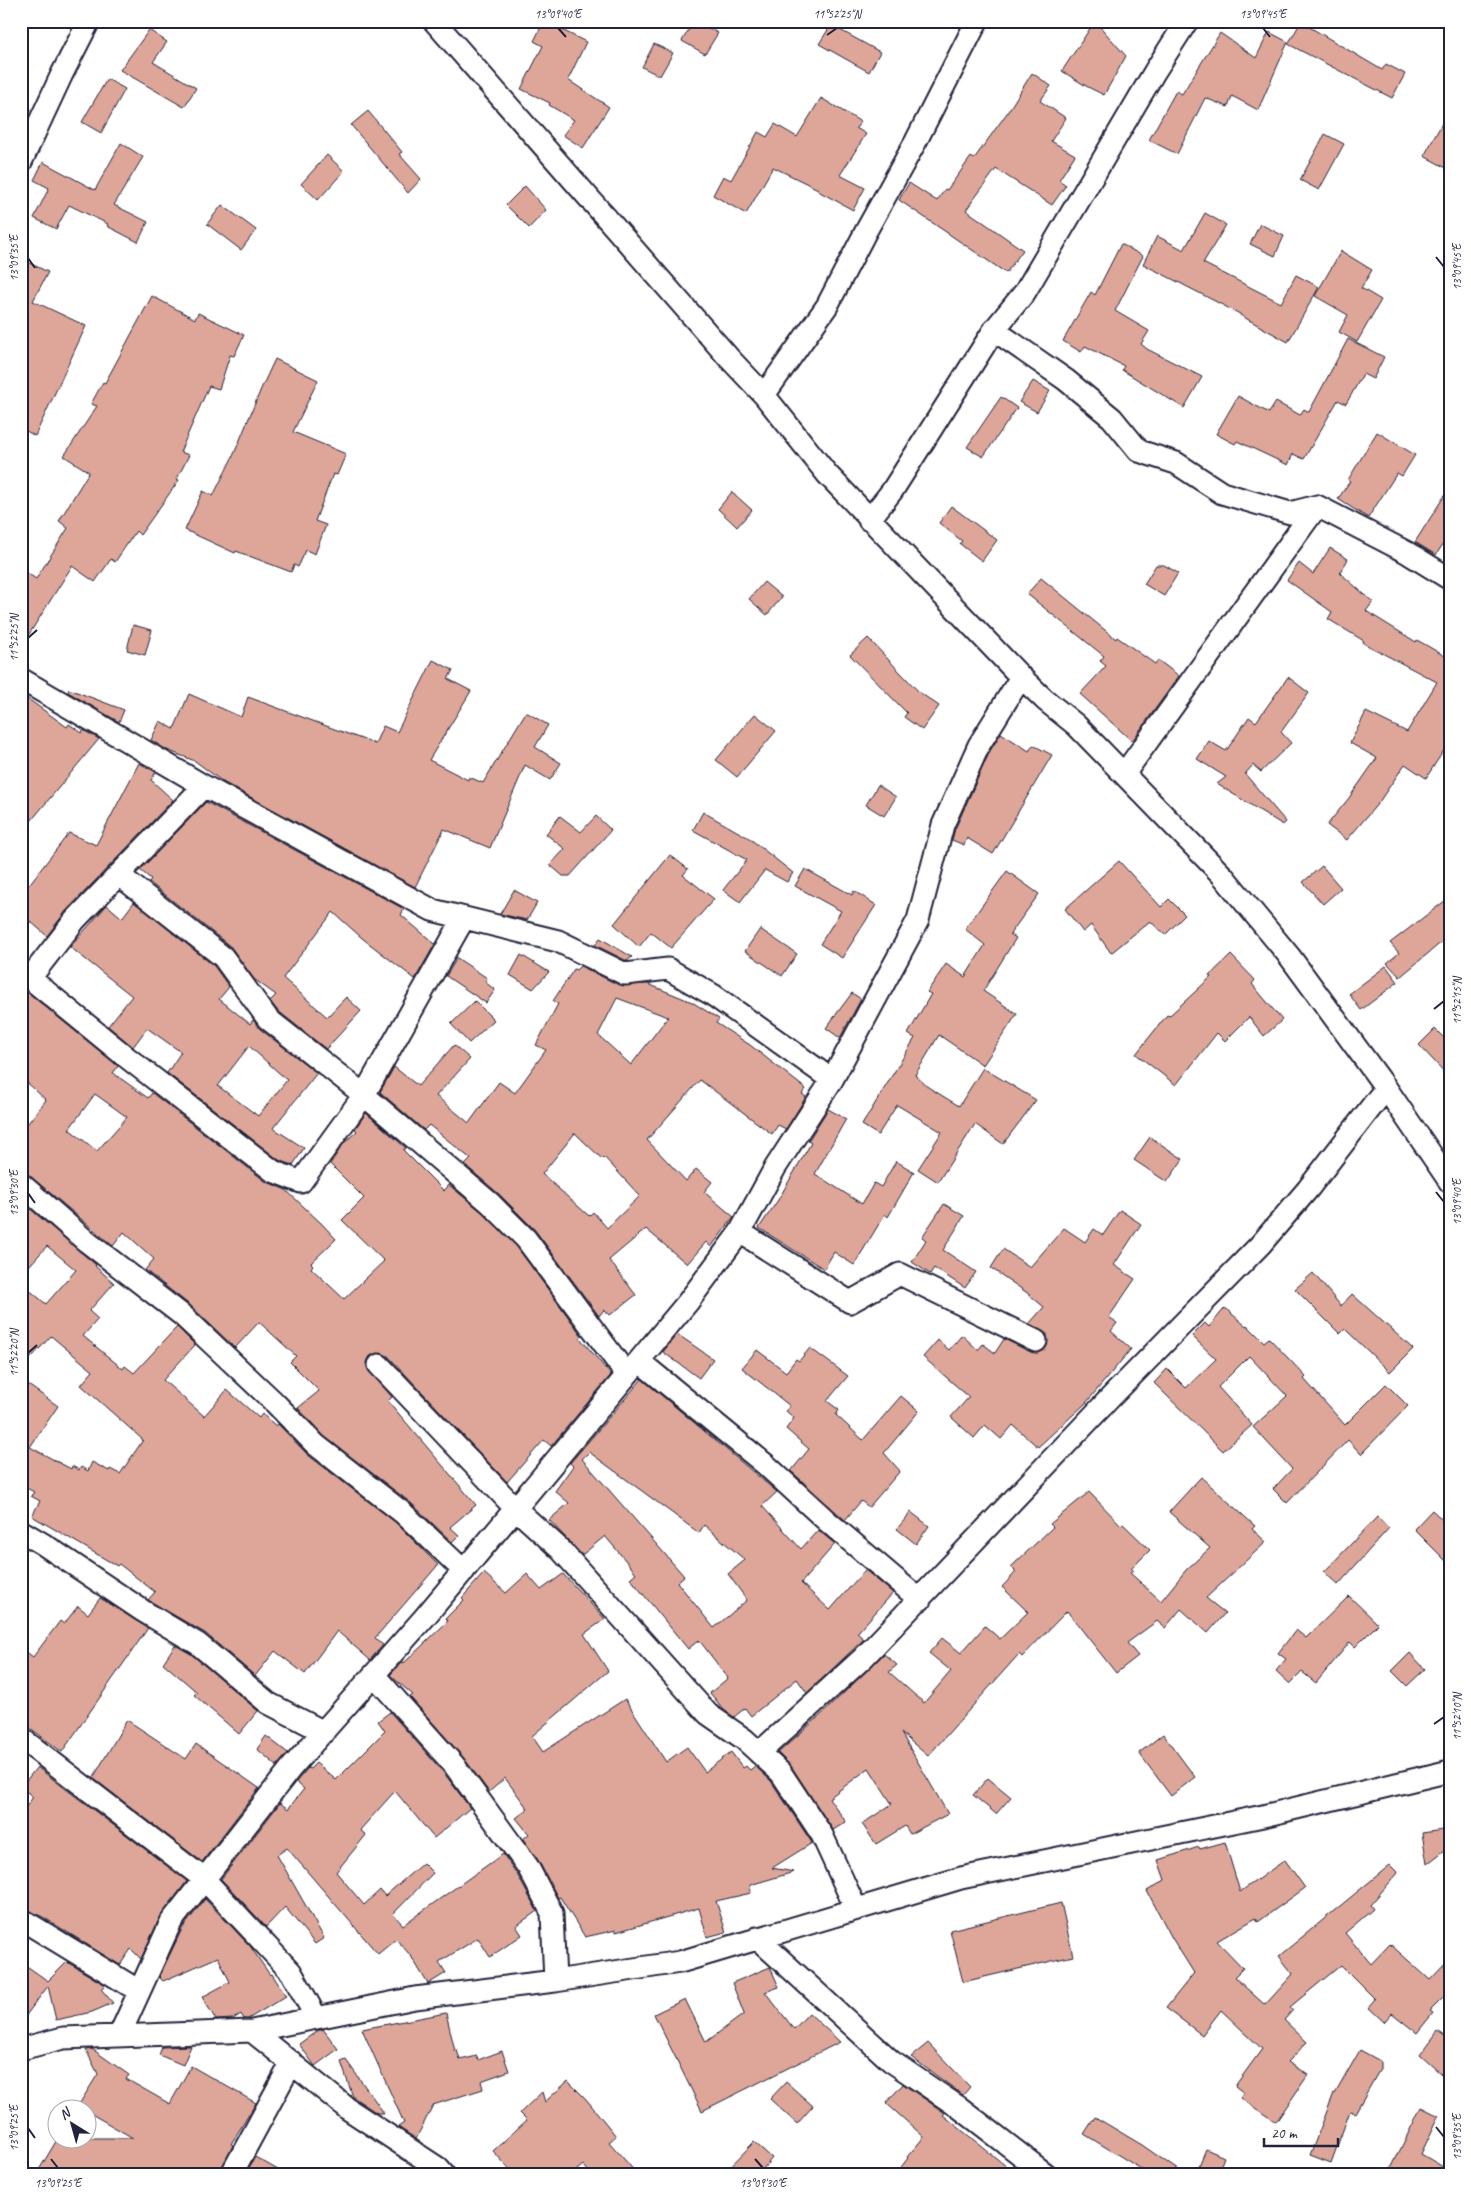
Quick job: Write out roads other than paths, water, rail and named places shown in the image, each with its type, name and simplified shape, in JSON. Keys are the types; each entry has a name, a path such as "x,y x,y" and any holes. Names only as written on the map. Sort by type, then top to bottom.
{"street":[{"path":"21,162 89,21"},
{"path":"434,21 729,358 764,395 827,474 869,520 1021,677 1045,700 1076,725 1223,876 1290,957 1386,1088 1450,1182"},
{"path":"764,395 827,306 916,141 977,21"},
{"path":"869,520 892,492 994,330 1025,292 1155,71 1187,21"},
{"path":"994,330 1066,380 1112,418 1139,451 1176,463 1222,494 1290,513 1317,506 1408,553 1450,579"},
{"path":"1124,774 1317,506"},
{"path":"119,2036 171,1922 204,1879 290,1768 324,1732 464,1571 688,1302 740,1232 775,1168 832,1080 918,920 943,825 980,745 1021,677"},
{"path":"22,682 204,786 432,910 558,941 625,974 668,969 714,995 832,1080"},
{"path":"204,786 75,920 26,974 125,1056 273,1171 301,1182 364,1095 464,918"},
{"path":"119,875 224,957 268,1019 364,1095 490,1203 526,1239 633,1368 766,1465 827,1521 920,1600"},
{"path":"759,1753 863,1658 1111,1397 1260,1245 1308,1189 1386,1088"},
{"path":"21,1184 86,1241 182,1315 274,1402 316,1445 403,1513 464,1571"},
{"path":"740,1232 850,1302 900,1274 1036,1341"},
{"path":"379,1365 516,1509 560,1549 708,1714 744,1739 781,1773 822,1835 856,1909"},
{"path":"21,1531 198,1644 268,1704 324,1732"},
{"path":"374,1675 454,1765 528,1867 552,1913 555,1981"},
{"path":"21,1738 204,1879 291,1972 316,2017"},
{"path":"21,2049 63,2038 252,2030 416,1998 555,1981 680,1962 961,1878 1263,1816 1450,1771"},
{"path":"21,1919 139,1991"},
{"path":"757,1938 891,2061 960,2108 1047,2175"},
{"path":"252,2030 348,2109 438,2168 444,2175"},
{"path":"231,2175 292,2062"}]}
